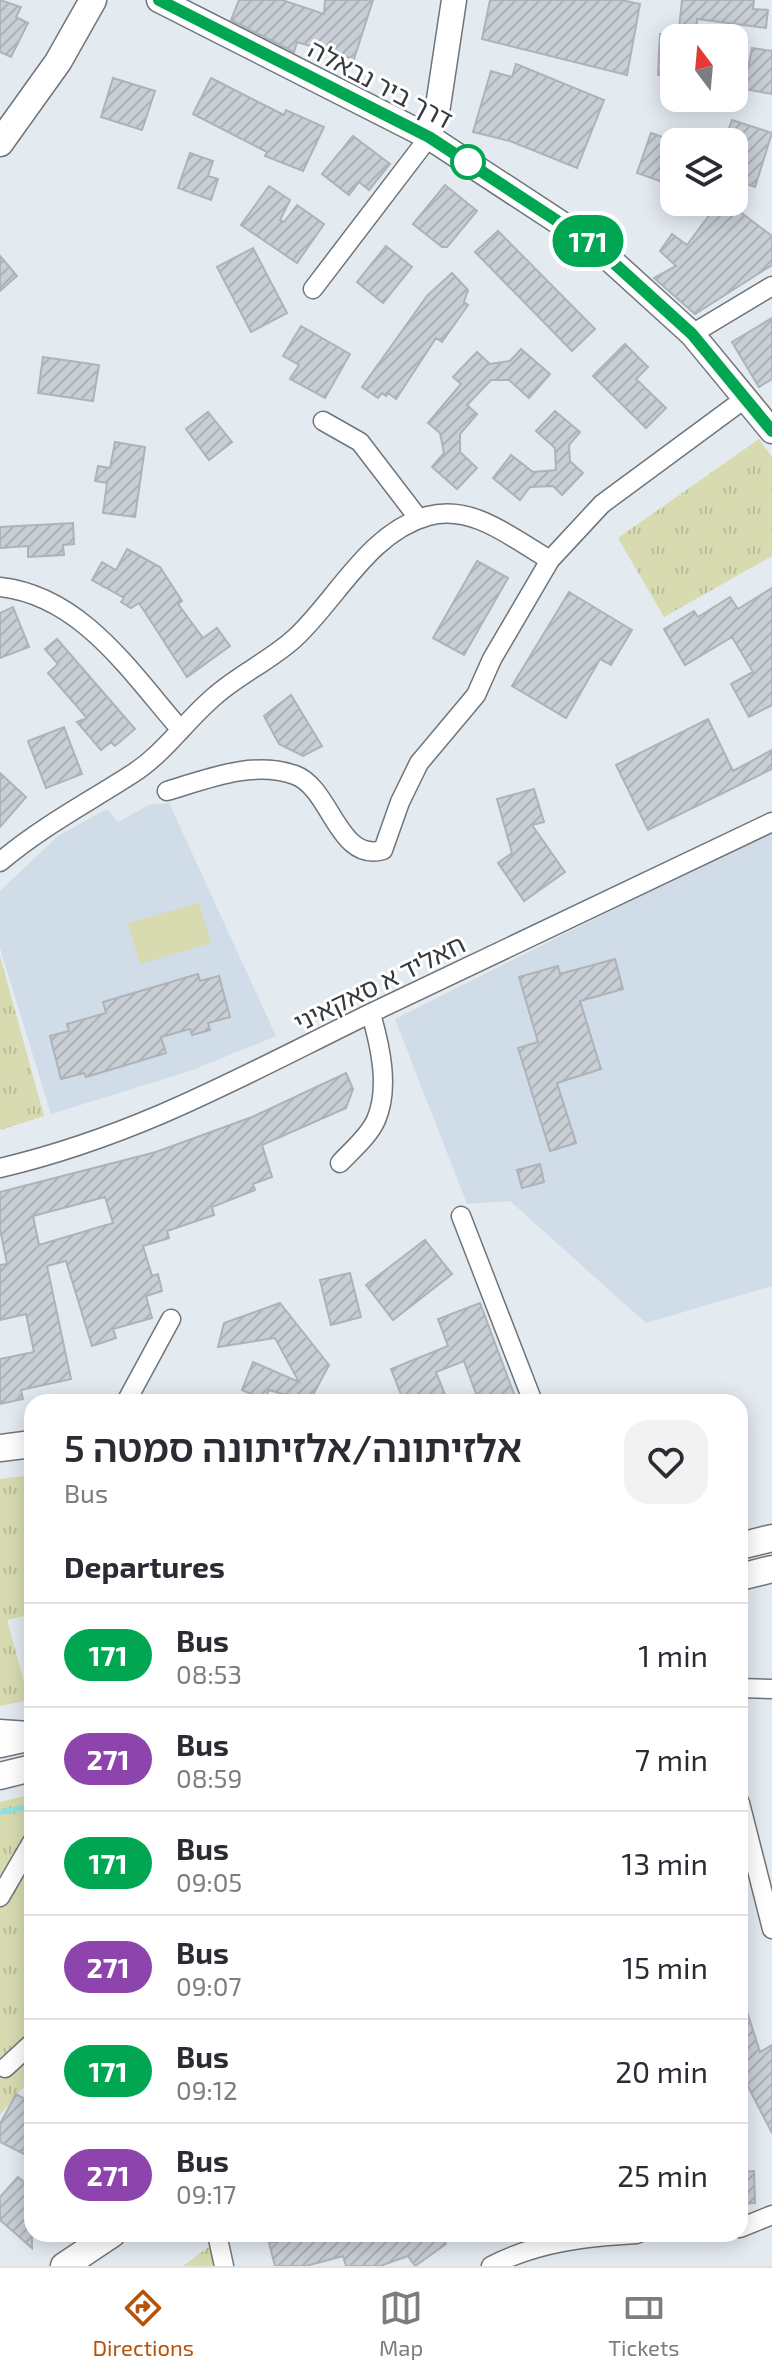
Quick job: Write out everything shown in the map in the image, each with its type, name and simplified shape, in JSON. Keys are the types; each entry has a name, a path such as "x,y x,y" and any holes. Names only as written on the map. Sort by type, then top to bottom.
{"main road":[{"path":"0,143 58,62 93,0"},
{"path":"0,1448 24,1445"},
{"path":"748,1544 772,1538"},
{"path":"748,1575 772,1569"},
{"path":"0,1744 24,1739"},
{"path":"0,1776 24,1770"},
{"path":"64,2266 100,2242"}],"street":[{"name":"דרך ביר נבאלה","path":"159,0 186,5 429,137 594,245 692,334 743,400 772,431"},
{"path":"313,289 429,137 438,106 454,0"},
{"path":"692,334 772,286"},
{"path":"167,791 231,772 269,770 297,775 312,787 353,845 371,853 383,850 400,802 419,763 476,695 498,646 550,560 602,504 743,400"},
{"path":"323,421 360,442 419,519"},
{"path":"0,862 50,823 134,773 217,694 293,640 389,536 419,519 442,513 470,515 550,560"},
{"path":"0,587 23,590 72,615 117,656 181,730"},
{"name":"חאליד א סאקאיני","path":"0,1168 132,1129 215,1093 371,1014 772,822"},
{"path":"340,1163 376,1121 381,1101 379,1041 371,1014"},
{"path":"461,1216 530,1394"},
{"path":"130,1394 171,1319"},
{"path":"748,1688 772,1689"},
{"path":"0,1729 24,1730"},
{"path":"748,1834 772,1929"},
{"path":"0,1897 24,1856"},
{"path":"5,2068 24,2050"},
{"path":"748,2225 772,2215"},
{"path":"219,2242 224,2266"},
{"path":"491,2266 528,2249 559,2242"}],"shaded area":[{"path":"169,803 276,1036 190,1071 51,1114 0,948 0,891 58,836 107,809 118,822 149,805"},
{"path":"772,830 772,1286 646,1323 510,1201 467,1204 395,1019"}],"green space":[{"path":"759,439 772,457 772,556 664,617 618,538"},
{"path":"199,903 211,943 140,964 128,923"},
{"path":"0,956 44,1116 0,1130"},
{"path":"24,1476 24,1616 7,1620 24,1682 24,1701 0,1706 0,1479"},
{"path":"24,1796 24,2086 0,2115 0,1802"},
{"path":"219,2242 228,2266 183,2266"}],"building":[{"path":"0,0 21,7 16,17 28,23 11,57 0,52"},
{"path":"239,0 282,0 324,14 325,0 373,0 354,59 297,42 294,52 231,20"},
{"path":"490,0 621,0 640,4 627,75 482,39"},
{"path":"682,0 754,0 753,9 768,10 766,28 697,19 697,24 679,24"},
{"path":"660,34 660,75 658,75"},
{"path":"752,48 772,51 772,94 748,90"},
{"path":"516,64 604,100 577,168 510,141 473,132 491,71 512,77"},
{"path":"113,78 155,91 142,130 101,117"},
{"path":"211,78 284,115 286,110 324,127 303,171 265,156 267,152 193,114"},
{"path":"732,120 772,133 755,187 748,185 748,128 729,128"},
{"path":"651,133 660,136 660,181 637,173"},
{"path":"353,136 390,164 369,190 359,182 349,195 322,174"},
{"path":"190,153 213,161 208,176 218,179 211,200 178,188"},
{"path":"445,185 477,211 447,247 442,247 413,224"},
{"path":"269,186 290,200 280,220 284,222 297,205 324,224 297,263 241,225"},
{"path":"709,216 746,216 772,236 772,265 695,314 654,278 676,266 660,251 672,234 687,245"},
{"path":"498,231 595,329 572,351 475,252"},
{"path":"386,246 412,267 383,303 357,282"},
{"path":"253,248 287,313 251,332 217,267"},
{"path":"0,256 17,276 0,291"},
{"path":"452,273 468,290 464,302 468,305 442,342 436,338 396,399 388,393 386,396 382,393 378,398 362,387 427,296"},
{"path":"772,318 772,379 759,387 732,342"},
{"path":"301,326 350,354 325,398 290,379 299,365 283,356"},
{"path":"625,344 648,367 636,379 666,408 646,428 593,376"},
{"path":"521,349 550,374 529,398 509,380 491,380 467,405 477,414 460,434 460,452 477,468 457,489 432,467 444,453 440,433 428,423 461,384 453,377 477,352 490,364 510,361"},
{"path":"43,357 99,365 93,401 38,393"},
{"path":"555,411 580,432 569,445 570,461 583,473 562,495 553,486 530,487 520,500 493,478 511,455 533,472 556,470 555,448 536,431"},
{"path":"208,412 232,442 209,460 186,429"},
{"path":"115,442 145,447 135,517 103,513 107,483 95,481 98,466 110,468"},
{"path":"73,523 74,544 63,545 64,555 28,557 28,546 0,548 0,527"},
{"path":"127,549 160,567 182,601 178,604 203,638 217,628 230,646 187,677 139,603 131,608 121,602 124,598 92,580 102,562 116,570"},
{"path":"477,561 508,578 464,655 433,638"},
{"path":"772,588 772,705 749,717 731,684 753,672 732,637 685,665 664,629 694,611 698,617 730,597 738,609"},
{"path":"569,592 632,630 611,665 600,659 566,718 512,686"},
{"path":"13,607 29,647 0,658 0,613"},
{"path":"57,639 135,729 115,746 111,742 101,750 77,722 87,718 48,673 58,664 45,649"},
{"path":"291,695 322,746 303,756 279,744 264,716"},
{"path":"708,719 733,771 772,750 772,769 648,830 616,765"},
{"path":"64,727 82,774 46,788 28,741"},
{"path":"0,773 26,797 0,827"},
{"path":"534,789 544,822 532,825 565,872 524,901 498,863 512,853 497,799"},
{"path":"615,959 623,989 580,1001 601,1069 557,1083 576,1143 550,1151 518,1048 538,1042 519,977 558,966 560,974"},
{"path":"198,974 200,981 219,976 230,1017 208,1023 210,1030 192,1035 190,1029 161,1037 166,1053 86,1077 84,1073 61,1079 50,1036 69,1031 67,1024 106,1013 103,1002"},
{"path":"346,1073 353,1089 346,1108 262,1145 272,1177 253,1184 255,1190 212,1207 214,1215 167,1231 169,1238 143,1246 152,1276 158,1274 162,1291 146,1296 152,1318 113,1329 116,1338 92,1346 66,1261 47,1266 71,1379 21,1390 23,1399 0,1404 0,1359 34,1352 26,1314 0,1320 0,1265 7,1264 0,1229 0,1192 156,1152 252,1117","holes":["105,1197 113,1223 39,1245 33,1216"]},
{"path":"540,1164 544,1182 522,1188 517,1170"},
{"path":"425,1240 452,1274 393,1320 366,1285"},
{"path":"350,1273 361,1317 331,1325 320,1280"},
{"path":"280,1303 329,1365 313,1394 282,1394 269,1390 267,1394 251,1394 242,1390 253,1362 299,1382 275,1338 218,1347 224,1323"},
{"path":"480,1303 514,1394 476,1394 464,1361 436,1372 445,1394 401,1394 391,1369 448,1346 438,1319"},
{"path":"748,2015 760,2052 772,2045 772,2133 748,2086"},
{"path":"16,2094 24,2098 24,2154 0,2142 0,2124"},
{"path":"748,2171 754,2171 755,2203 748,2203"},
{"path":"18,2177 24,2182 24,2241 0,2220 0,2197"},
{"path":"269,2243 446,2244 415,2266 408,2256 380,2266 346,2266 343,2256 306,2266 275,2266"}],"waterway":[{"path":"0,1812 24,1808"}],"bus line":[{"name":"171","path":"159,0 429,137 594,245 692,334 743,400 772,431"}]}
